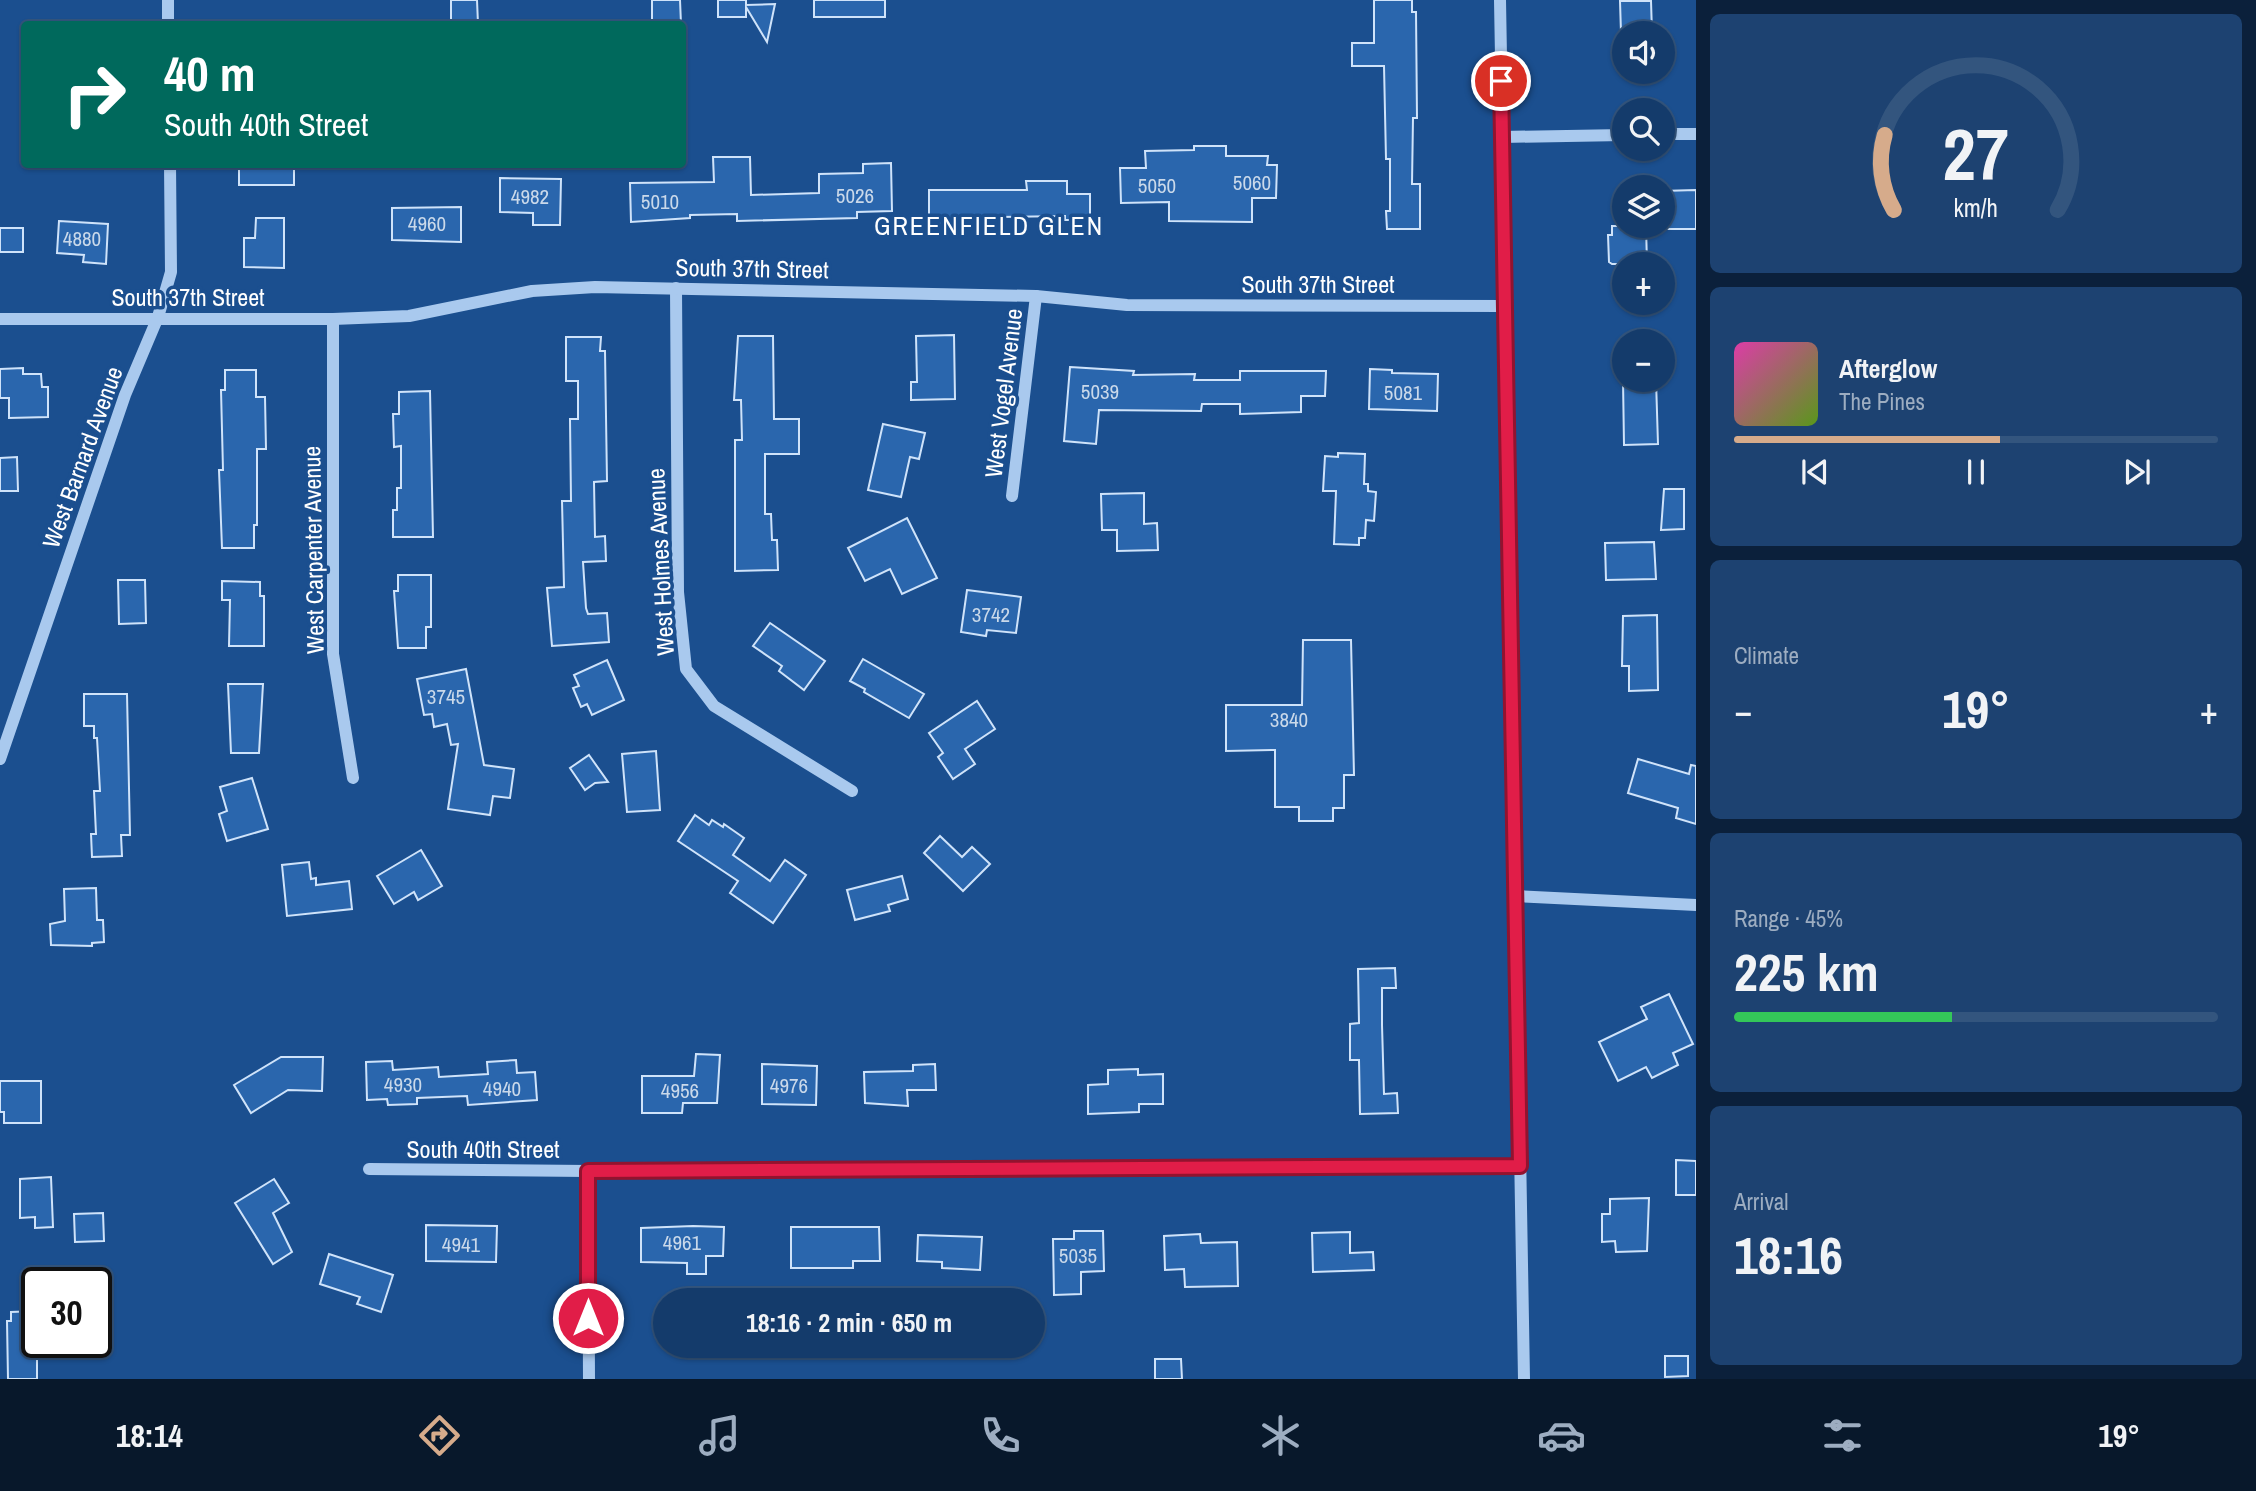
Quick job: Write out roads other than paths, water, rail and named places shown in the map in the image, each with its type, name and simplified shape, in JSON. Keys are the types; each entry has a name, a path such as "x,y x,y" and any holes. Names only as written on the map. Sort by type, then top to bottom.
{"street":[{"path":"168,0 168,21"},
{"path":"1500,0 1524,1379"},
{"path":"1675,134 1696,134"},
{"path":"1502,137 1612,135"},
{"name":"West Barnard Avenue","path":"0,759 125,395 158,317 171,272 170,168"},
{"name":"South 37th Street","path":"0,319 333,319 409,316 532,291 595,286 1036,296 1127,305 1506,306"},
{"name":"West Holmes Avenue","path":"676,288 678,592 687,669 714,706 852,791"},
{"name":"West Vogel Avenue","path":"1012,496 1036,296"},
{"name":"West Carpenter Avenue","path":"333,319 333,654 352,778"},
{"path":"1516,896 1696,905"},
{"name":"South 40th Street","path":"369,1169 588,1171 1520,1166"},
{"path":"588,1171 589,1379"}],"district":[{"name":"GREENFIELD GLEN","path":"989,225"}]}
